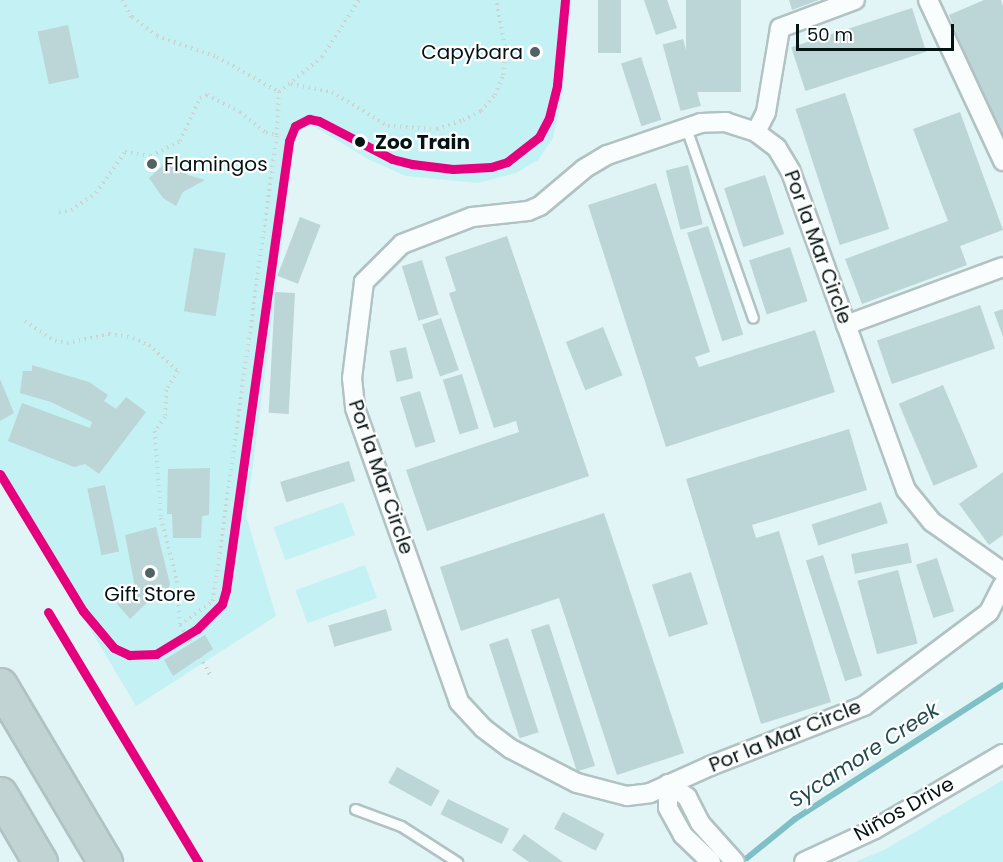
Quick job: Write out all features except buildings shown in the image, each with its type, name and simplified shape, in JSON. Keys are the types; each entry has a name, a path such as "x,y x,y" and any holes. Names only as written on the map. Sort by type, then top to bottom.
{"highway":[{"path":"0,685 105,862"},
{"path":"0,794 40,862"}],"street":[{"path":"756,132 766,112 780,28 855,0"},
{"path":"928,0 1003,161"},
{"name":"Por la Mar Circle","path":"1000,563 932,522 912,502 790,170 777,148 756,132 726,122 686,128 595,161 540,206 471,217 402,244 364,282 352,389 367,442 459,702 466,711 511,749 577,783 627,796 650,793 864,706 974,624 997,603 1003,585"},
{"path":"846,325 1003,267"},
{"path":"974,624 1003,618"},
{"name":"Niños Drive","path":"804,862 875,829 1003,754"},
{"path":"668,784 668,808 683,835 711,862"},
{"path":"668,784 687,797 700,823 735,862"}],"lane":[{"path":"686,128 753,318"},
{"path":"355,809 401,826 457,862"}],"path":[{"path":"122,0 132,17 157,36 217,57 279,92"},
{"path":"279,92 322,57 359,0"},
{"path":"291,84 332,92 388,126 437,129 463,120 481,111 495,95 503,75 506,52 496,0"},
{"path":"180,625 213,601 277,135 279,92"},
{"path":"58,212 71,210 96,193 125,152 151,156 180,141 200,99 207,94 240,112 266,133 277,135"},
{"path":"25,321 55,341 67,343 108,334 133,338 149,345 178,371 166,390 165,417 154,431 161,518 177,581 180,625 191,643"},
{"path":"200,657 211,676"}],"shaded area":[{"path":"0,0 572,0 563,92 553,138 538,160 516,173 478,183 406,176 370,160 315,127 303,127 296,136 246,516 276,616 136,706 0,477"},
{"path":"343,502 355,535 285,560 273,527"},
{"path":"365,565 377,598 307,623 295,590"},
{"path":"1003,780 1003,862 855,862 886,849"}],"waterway":[{"name":"Sycamore Creek","path":"747,858 795,819 1003,685"}],"railway":[{"path":"0,474 83,611 114,648 129,655 156,654 197,629 222,604 226,590 289,141 295,126 309,119 319,121 392,159 412,164 453,169 491,167 507,162 539,137 549,118 557,85 565,0"}],"transit line":[{"path":"0,474 83,611 114,648 129,655 156,654 197,629 222,604 226,590 289,141 295,126 309,119 319,121 392,159 412,164 453,169 491,167 507,162 539,137 549,118 557,85 565,0"},
{"path":"48,612 198,862"}],"place":[{"name":"Capybara","path":"535,52"},
{"name":"Zoo Train","path":"360,142"},
{"name":"Flamingos","path":"152,164"},
{"name":"Gift Store","path":"150,573"}]}
